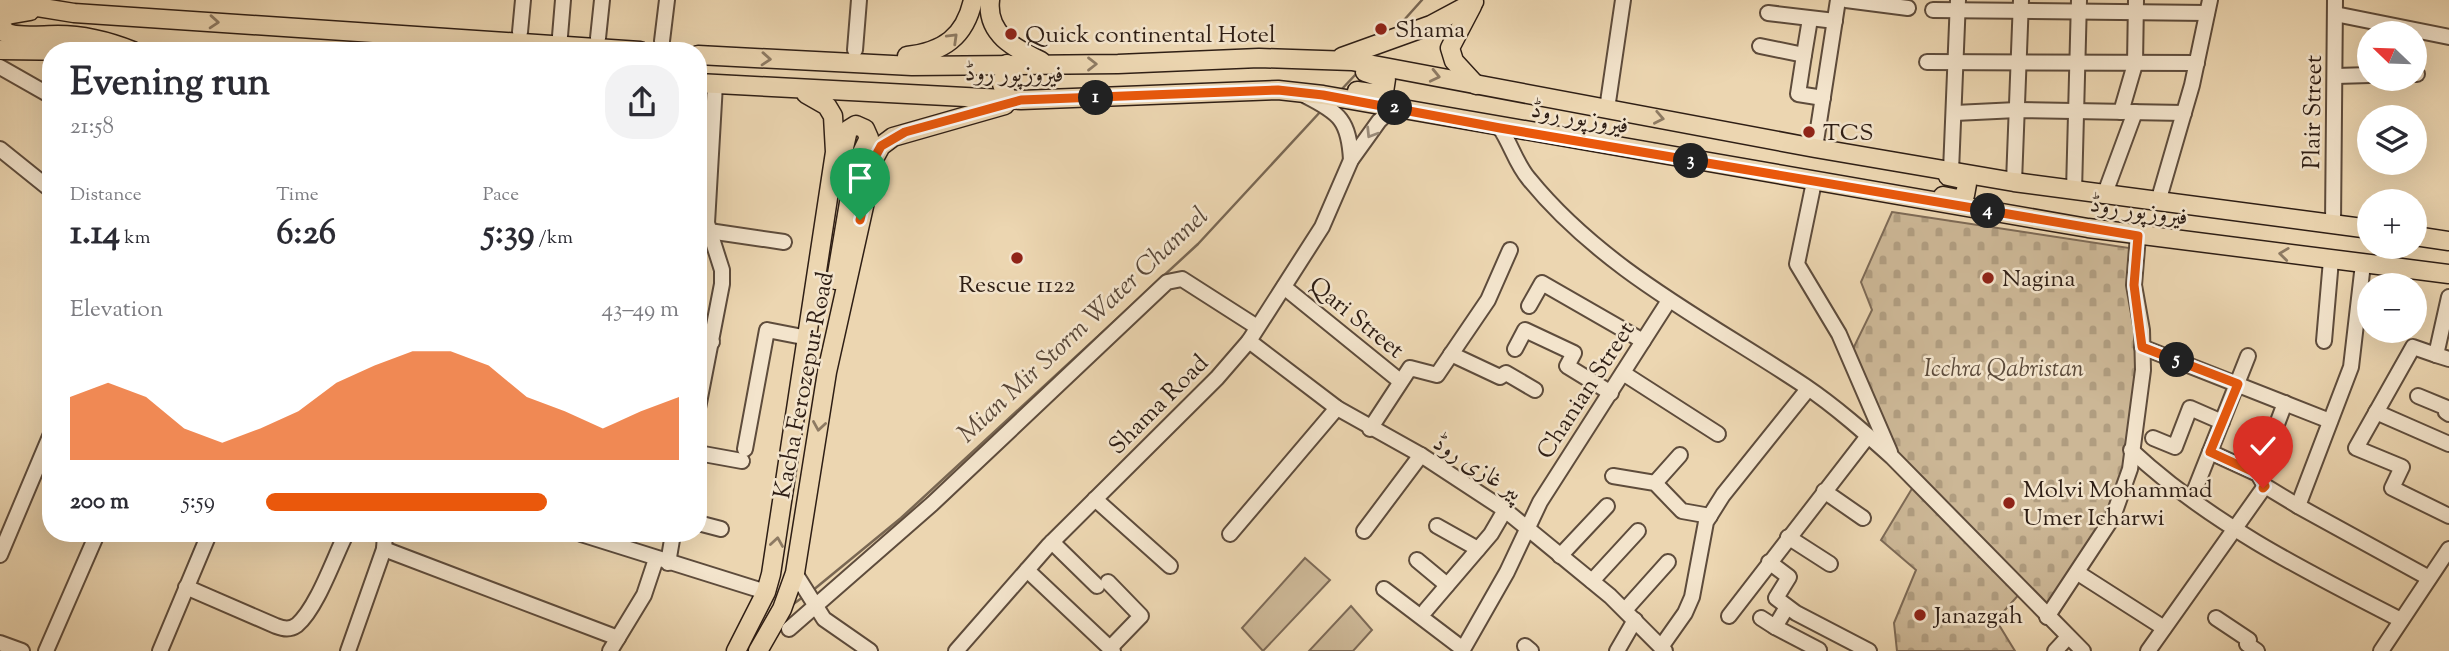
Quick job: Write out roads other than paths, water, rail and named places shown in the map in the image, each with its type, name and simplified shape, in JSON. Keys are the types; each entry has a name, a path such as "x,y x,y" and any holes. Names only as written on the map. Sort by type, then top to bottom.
{"main road":[{"path":"61,0 75,13"},
{"path":"841,64 929,53 946,46 964,26 973,0"},
{"path":"990,0 989,17 1004,40 1047,64"},
{"path":"0,1 75,13 506,42"},
{"path":"1353,59 1454,15 1475,1"},
{"path":"1475,1 1450,48 1454,61 1476,85"},
{"path":"39,9 7,15 2,20 4,32 12,35 61,35 109,42"},
{"path":"0,50 42,51"},
{"name":"فیروزپور روڈ","path":"707,56 912,66 1353,59 1476,85 2014,182 2104,196 2357,227"},
{"path":"1278,90 1321,87 1378,94 1384,92 1387,85 1386,79 1381,76 1314,59"},
{"path":"1007,64 1002,84 1015,100"},
{"path":"888,94 941,91 949,89 954,83 953,77 946,72 912,66"},
{"name":"فیروزپور روڈ","path":"707,83 1015,100 1278,90 1329,101 1394,107 1500,128 2138,236 2449,274"},
{"path":"736,651 766,592 776,549 826,227 835,152 835,122 827,106 796,90"},
{"name":"Kacha Ferozepur Road","path":"758,651 782,609 795,573 827,372 872,169 881,146 905,132 1015,100"},
{"path":"826,227 837,191 846,134 852,127 861,126 869,138 853,177 828,325 827,372"},
{"path":"1814,182 1839,178 1958,199 1965,195 1967,184 1955,177 1842,158 1815,148"},
{"path":"2088,228 2069,217 1984,204 1975,197 1977,186 1989,184 2074,196 2104,196"},
{"path":"2427,238 2449,241"}],"street":[{"path":"520,32 523,0"},
{"path":"560,36 563,0"},
{"path":"598,38 602,0"},
{"path":"662,41 667,0"},
{"path":"855,50 859,0"},
{"path":"1607,108 1623,0"},
{"path":"1815,148 1838,0"},
{"path":"1846,0 1908,8"},
{"path":"1951,171 1958,5"},
{"path":"1933,10 1958,5 2209,6 2184,113 2158,202"},
{"path":"2014,182 2021,5"},
{"path":"2074,191 2079,6"},
{"path":"2104,196 2128,112 2135,64 2136,6"},
{"path":"2335,7 2449,37"},
{"name":"Plair Street","path":"2333,224 2335,7"},
{"path":"1768,13 1835,21"},
{"path":"1810,19 1798,94 1823,98"},
{"path":"1760,46 1804,55"},
{"path":"1927,62 2197,63"},
{"path":"0,67 42,91"},
{"path":"2336,76 2357,75"},
{"path":"1329,101 1348,131 1351,160"},
{"name":"Shama Road","path":"956,651 1052,542 1217,378 1249,341 1322,227 1351,160 1379,121 1394,107"},
{"path":"1955,113 2017,110 2184,113"},
{"path":"1500,128 1528,179 1582,234 1668,302 1808,389 1868,436 1892,457 2082,651"},
{"path":"0,149 42,183"},
{"path":"1814,182 1797,264 1839,334 1892,457"},
{"path":"707,223 722,270 707,333"},
{"path":"709,231 784,242"},
{"path":"2047,617 2113,517 2130,469 2130,450 2140,402 2142,347 2134,285 2138,236"},
{"path":"1370,429 1411,367 1436,376 1488,300 1510,250"},
{"path":"2324,341 2331,260"},
{"path":"2298,506 2353,355 2363,264"},
{"path":"758,651 815,608 932,504 1167,282 1182,279 1257,327"},
{"path":"1529,306 1542,283 1643,341"},
{"name":"Qari Street","path":"1284,288 1400,382"},
{"path":"2449,297 2442,357 2413,347 2356,448 2402,467 2392,488 2449,516"},
{"name":"Chanian Street","path":"1463,650 1507,572 1539,502 1668,302"},
{"path":"707,453 744,455 767,330 808,338"},
{"path":"1515,349 1525,330 1574,354 1567,366 1611,393"},
{"name":"پیر غازی روڈ","path":"1249,341 1338,408 1370,429 1421,455 1505,510 1592,581 1663,649"},
{"path":"2142,347 2330,421"},
{"path":"1451,355 1500,377 1506,373 1535,390"},
{"path":"2192,498 2248,356"},
{"path":"1623,373 1718,434"},
{"path":"1663,649 1692,597 1710,516 1723,495 1808,389"},
{"path":"2418,396 2447,408 2446,412 2449,414"},
{"path":"2148,651 2235,529 2262,480 2285,403"},
{"path":"1230,534 1338,408"},
{"path":"2153,438 2175,447 2190,408 2222,422"},
{"path":"2376,412 2449,444"},
{"path":"1729,616 1868,436"},
{"path":"2130,450 2235,529 2305,570 2405,614"},
{"path":"2210,452 2262,480 2298,506 2429,578"},
{"path":"0,555 42,455"},
{"path":"1364,531 1421,455"},
{"path":"1655,483 1680,455"},
{"path":"1613,477 1655,483 1682,511 1710,516"},
{"path":"1824,491 1863,518"},
{"path":"1095,499 1170,566"},
{"path":"1560,556 1607,506"},
{"path":"1426,610 1478,549 1505,510"},
{"path":"707,525 721,529"},
{"path":"1437,526 1478,549"},
{"path":"1592,581 1638,531"},
{"path":"1788,537 1830,565"},
{"path":"46,651 94,542"},
{"path":"160,651 206,542"},
{"path":"186,587 285,630 295,627 307,613 342,542"},
{"path":"348,651 385,542"},
{"path":"387,542 614,644 644,595 670,542"},
{"path":"608,542 766,592"},
{"path":"1027,570 1111,650 1141,616 1052,542"},
{"path":"2381,651 2449,549"},
{"path":"1418,560 1447,585"},
{"path":"1617,651 1630,615 1668,562"},
{"path":"1769,562 1789,576 1775,597 1816,624 1869,651"},
{"path":"795,573 815,608 832,626 870,651"},
{"path":"2078,573 2164,628"},
{"path":"1384,589 1463,650"},
{"path":"1774,627 1787,607"},
{"path":"1761,618 1819,650"},
{"path":"2216,618 2249,640 2247,644 2258,651"},
{"path":"789,629 807,623 832,626"},
{"path":"1803,643 1816,624"},
{"path":"2055,651 2068,637"},
{"path":"0,642 22,651"}],"waterway":[{"name":"Mian Mir Storm Water Channel","path":"1396,29 1422,0"},
{"name":"Mian Mir Storm Water Channel","path":"1340,91 1357,73"},
{"name":"Mian Mir Storm Water Channel","path":"812,591 901,518 1198,244 1321,111"},
{"name":"Mian Mir Storm Water Channel","path":"792,605 803,597"},
{"name":"Mian Mir Storm Water Channel","path":"746,651 763,625"}],"place":[{"name":"Shama","path":"1381,29"},
{"name":"Quick continental Hotel","path":"1011,34"},
{"name":"TCS","path":"1809,132"},
{"name":"Rescue 1122","path":"1017,258"},
{"name":"Nagina","path":"1988,278"},
{"name":"Molvi Mohammad Umer Icharwi","path":"2009,503"},
{"name":"Janazgah","path":"1920,615"}],"park label":[{"name":"Icchra Qabristan","path":"2004,368"}]}
